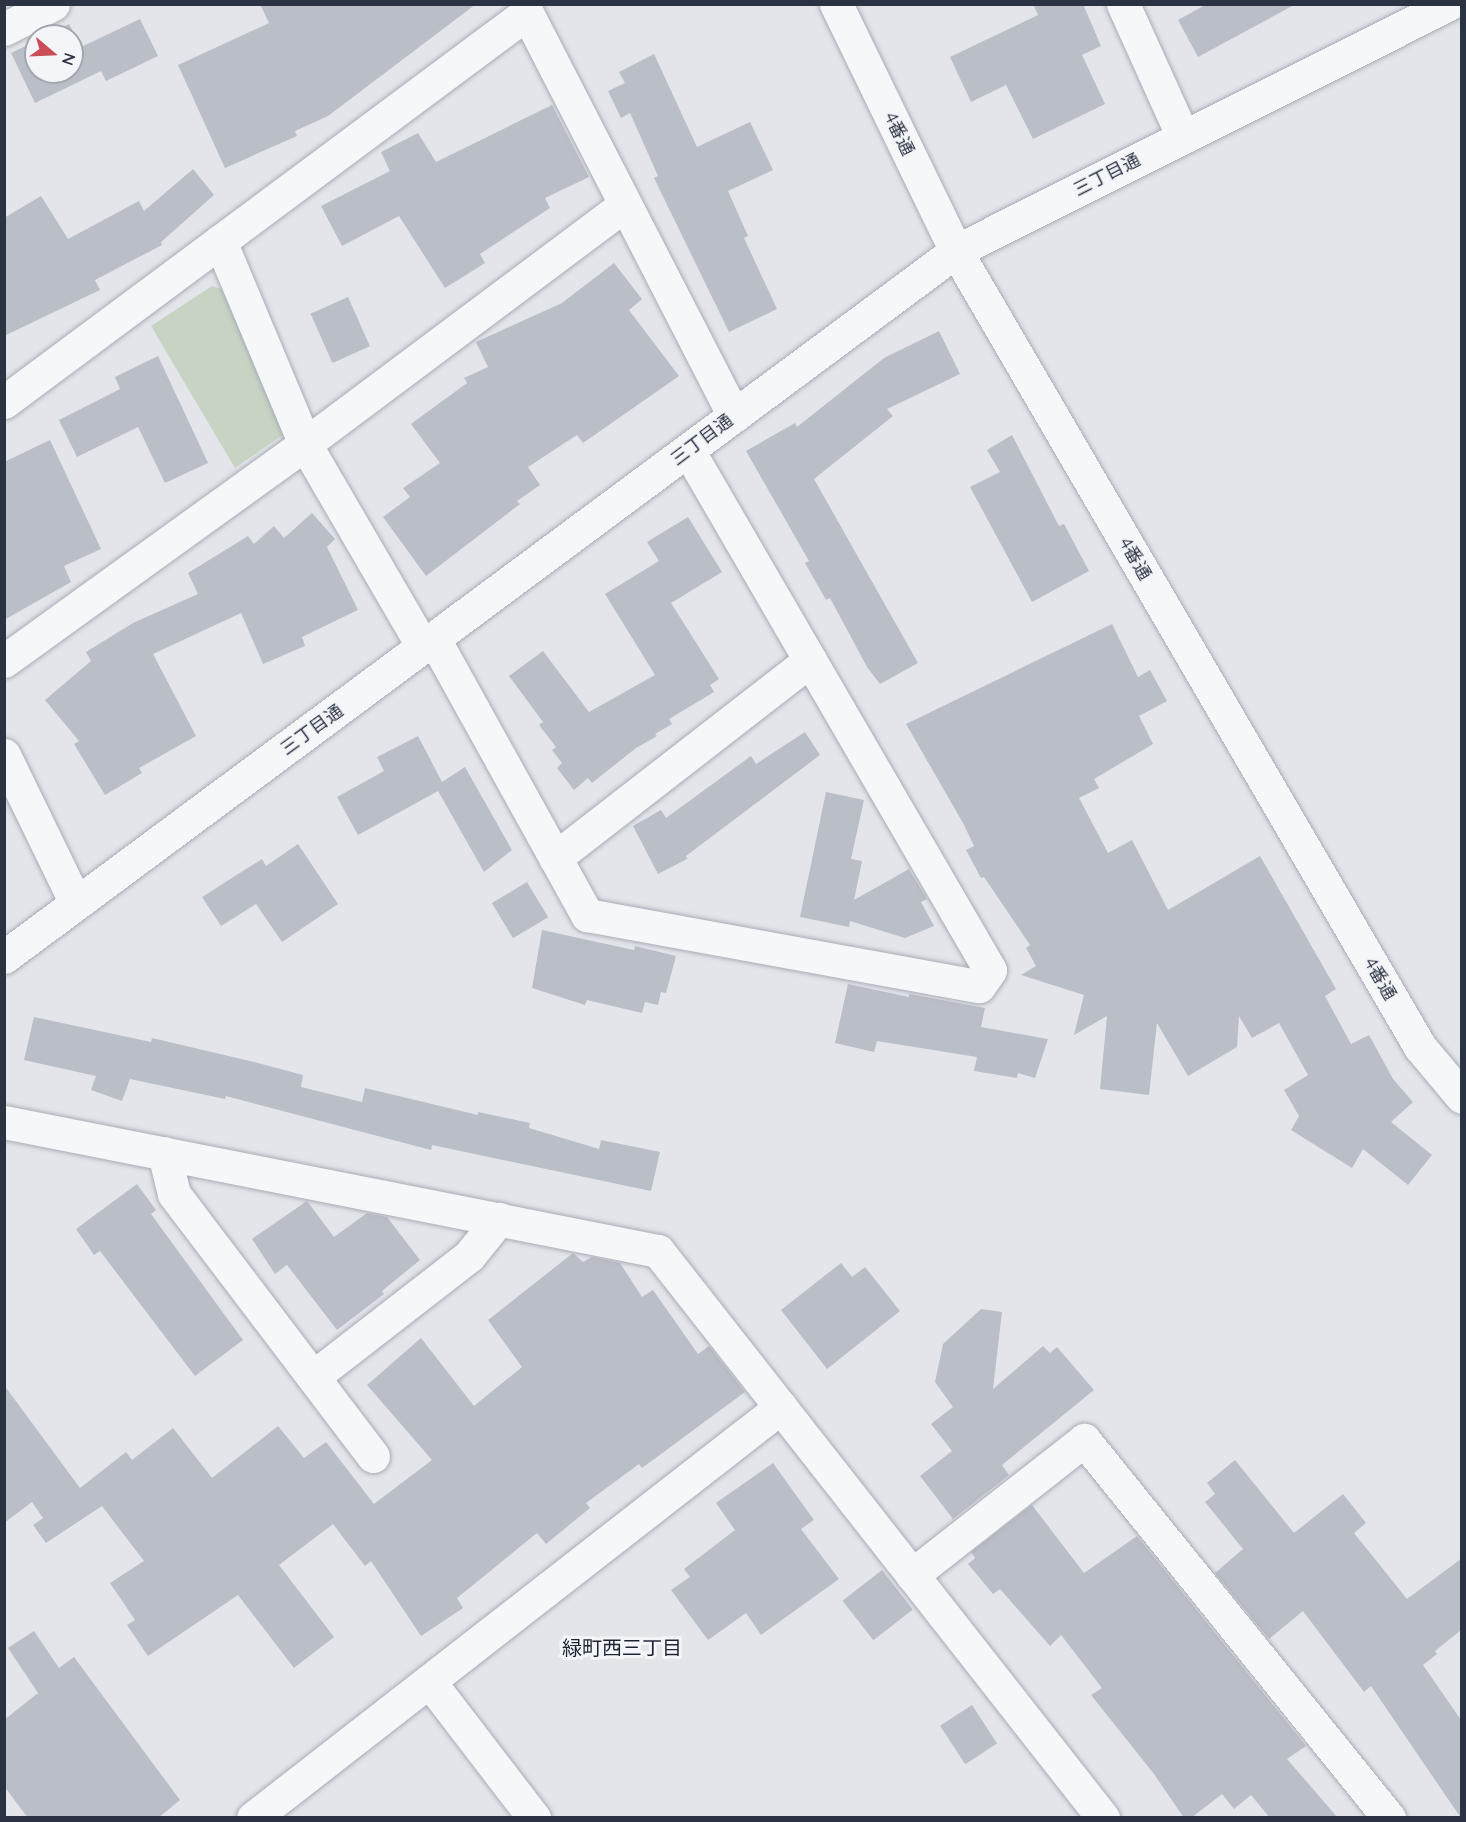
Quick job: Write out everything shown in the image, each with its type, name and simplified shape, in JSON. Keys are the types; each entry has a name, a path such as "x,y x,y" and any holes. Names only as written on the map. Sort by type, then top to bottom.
{"street":[{"path":"4,29 52,4"},
{"name":"4番通","path":"836,4 956,251 1420,1047 1461,1097"},
{"path":"1123,4 1183,137"},
{"name":"三丁目通","path":"4,957 956,251 1449,4"},
{"path":"4,402 527,13 734,416"},
{"path":"4,661 305,444 625,205"},
{"path":"220,241 305,444 429,643 587,915 979,986 990,970 688,450"},
{"path":"555,858 810,660"},
{"path":"4,755 76,903"},
{"path":"4,1122 658,1251 1103,1818"},
{"path":"164,1153 174,1194 373,1456"},
{"path":"313,1377 470,1256 499,1219"},
{"path":"253,1818 781,1407"},
{"path":"912,1575 1084,1440 1389,1818"},
{"path":"429,1681 534,1818"}],"green space":[{"path":"212,286 225,290 287,432 235,468 151,326"}],"building":[{"path":"260,4 476,4 328,116 295,131 297,136 225,168 178,65 269,23"},
{"path":"1033,4 1083,4 1101,46 1082,55 1105,104 1033,139 1006,85 971,102 950,57 1038,15"},
{"path":"1207,4 1296,4 1198,57 1178,20"},
{"path":"140,19 158,56 106,81 101,71 84,79 84,46"},
{"path":"24,47 24,80 11,53"},
{"path":"654,54 697,147 750,122 773,170 728,191 748,236 744,238 777,309 729,332 654,178 658,176 630,113 621,118 608,91 625,83 619,72"},
{"path":"26,84 74,84 35,103"},
{"path":"552,105 589,177 545,198 550,208 480,254 485,263 445,288 399,216 342,246 321,206 390,171 381,152 418,133 436,162"},
{"path":"193,169 214,195 161,242 162,245 95,280 100,290 4,336 4,218 41,196 68,239 139,201 144,211"},
{"path":"614,263 642,299 629,310 679,376 583,443 577,435 528,467 540,485 517,501 520,504 426,576 383,517 410,497 403,488 440,463 411,424 467,383 464,378 488,367 476,342 562,303"},
{"path":"348,297 370,346 333,363 311,314"},
{"path":"939,331 960,374 887,409 893,416 814,479 918,663 880,684 867,667 830,598 826,600 805,563 809,561 746,451 795,423 797,427 884,358"},
{"path":"158,356 208,463 165,483 138,427 77,457 59,420 120,389 115,377"},
{"path":"1012,435 1059,526 1064,524 1089,571 1032,602 970,487 1000,472 987,450"},
{"path":"50,440 101,549 64,566 71,582 4,620 4,462"},
{"path":"312,513 335,539 327,547 358,610 302,637 305,646 263,664 241,613 153,654 196,736 139,768 142,773 105,795 74,744 79,741 45,700 91,661 86,652 133,623 198,594 188,573 248,536 254,544 274,526 284,538"},
{"path":"688,517 722,572 671,603 719,679 710,685 714,692 669,719 672,724 636,748 592,783 588,778 574,790 557,768 562,763 552,750 556,747 539,725 543,722 509,676 543,651 589,712 655,675 605,594 659,561 647,542"},
{"path":"1112,624 1138,677 1150,670 1167,701 1139,716 1153,744 1094,779 1099,788 1079,798 1108,853 1132,840 1168,910 1260,856 1336,989 1325,996 1351,1044 1369,1035 1393,1079 1413,1102 1391,1122 1432,1155 1408,1185 1363,1149 1352,1168 1291,1130 1299,1116 1284,1090 1308,1075 1279,1023 1252,1038 1239,1016 1237,1047 1188,1076 1157,1023 1149,1095 1100,1089 1107,1016 1074,1035 1084,995 1021,975 1036,966 1026,948 1030,945 984,877 981,878 966,850 974,846 963,823 906,724"},
{"path":"805,732 820,755 686,856 687,859 658,874 633,826 661,810 666,818 751,756 756,764"},
{"path":"418,736 442,782 465,767 512,850 484,872 438,791 358,835 337,797 384,771 377,757"},
{"path":"826,792 864,800 851,859 862,861 854,900 909,869 927,899 921,902 934,926 905,938 850,921 849,927 800,917"},
{"path":"298,844 338,904 282,942 256,904 221,926 202,897 262,859 266,866"},
{"path":"527,882 548,917 513,938 492,903"},
{"path":"542,930 634,950 635,946 676,956 666,993 661,992 658,1005 645,1002 642,1013 587,1000 585,1005 532,988"},
{"path":"848,984 909,997 909,994 985,1008 981,1027 1048,1039 1035,1078 1018,1073 1017,1078 974,1071 977,1057 877,1041 874,1052 835,1043"},
{"path":"34,1017 151,1042 152,1038 254,1062 303,1075 301,1087 362,1102 365,1088 478,1115 478,1112 530,1123 529,1128 599,1149 601,1140 660,1152 651,1191 432,1145 431,1150 226,1096 225,1099 130,1079 122,1101 91,1090 96,1076 24,1060"},
{"path":"137,1184 156,1210 151,1214 243,1340 195,1376 100,1251 94,1255 76,1229"},
{"path":"307,1201 334,1237 367,1213 387,1217 420,1260 382,1291 384,1294 337,1330 287,1265 275,1274 252,1239"},
{"path":"573,1253 583,1262 592,1257 620,1263 642,1297 653,1290 698,1354 709,1346 745,1392 642,1468 639,1464 586,1503 590,1508 546,1544 537,1533 457,1598 463,1608 421,1636 371,1561 365,1566 333,1524 279,1565 334,1637 294,1668 238,1595 148,1656 127,1625 135,1620 110,1583 144,1561 102,1506 46,1543 33,1525 43,1518 32,1502 4,1523 4,1385 80,1488 126,1452 132,1460 173,1428 212,1478 278,1426 304,1458 326,1442 374,1504 432,1460 367,1385 421,1338 474,1406 522,1367 488,1320"},
{"path":"841,1263 852,1277 865,1267 900,1311 827,1369 781,1310"},
{"path":"981,1309 1002,1312 993,1389 1043,1346 1050,1353 1057,1347 1094,1390 1002,1465 1009,1475 953,1519 920,1476 952,1451 931,1424 953,1407 935,1382 943,1344"},
{"path":"1235,1460 1294,1533 1343,1494 1366,1523 1354,1533 1407,1599 1461,1559 1461,1630 1435,1651 1437,1654 1423,1665 1461,1720 1461,1818 1371,1686 1364,1692 1303,1611 1269,1639 1215,1573 1243,1549 1205,1502 1215,1494 1207,1483"},
{"path":"773,1463 814,1520 801,1529 839,1579 761,1635 746,1613 708,1640 671,1590 690,1577 684,1569 735,1530 716,1503"},
{"path":"1032,1505 1084,1573 1137,1536 1306,1746 1287,1759 1338,1818 1270,1818 1251,1795 1234,1809 1222,1794 1191,1818 1184,1818 1154,1774 1091,1695 1102,1688 1061,1635 1050,1646 1000,1589 993,1594 968,1564 975,1558 971,1552"},
{"path":"882,1570 913,1609 873,1640 843,1601"},
{"path":"34,1631 59,1668 74,1657 180,1800 158,1818 28,1818 4,1786 4,1720 38,1693 8,1648"},
{"path":"972,1705 997,1744 965,1764 940,1726"}],"district":[{"name":"緑町西三丁目","path":"622,1647"}]}
